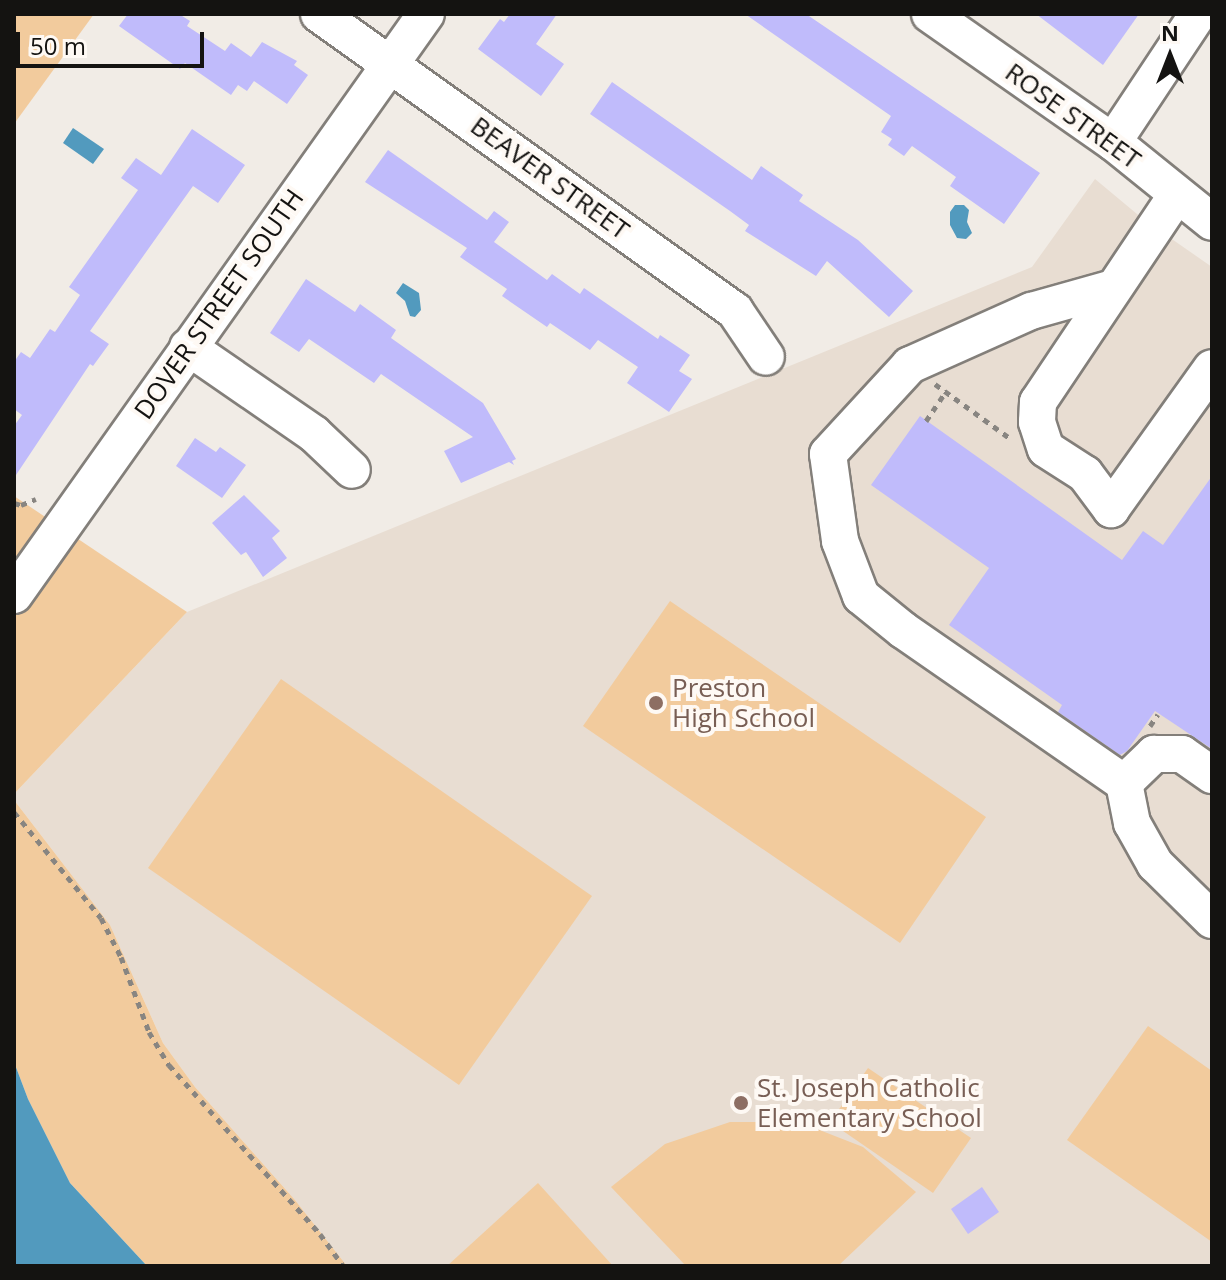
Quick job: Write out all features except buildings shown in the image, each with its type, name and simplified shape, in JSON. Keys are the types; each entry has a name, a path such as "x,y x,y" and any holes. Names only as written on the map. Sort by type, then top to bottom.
{"street":[{"name":"BEAVER STREET","path":"319,14 735,311 766,357"},
{"name":"DOVER STREET SOUTH","path":"14,595 426,14"},
{"name":"ROSE STREET","path":"930,14 1113,142 1176,196 1212,222"},
{"path":"1113,142 1198,14"},
{"path":"1176,196 1038,402 1037,422 1046,449 1085,474 1111,509 1212,368"},
{"path":"1113,288 1031,311 910,365 828,454 840,541 861,596 903,630 1124,783 1132,823 1155,864 1212,920"},
{"path":"188,347 314,434 352,470"},
{"path":"1124,783 1154,754 1182,754 1212,775"}],"path":[{"path":"910,365 1018,444 1046,449"},
{"path":"926,421 946,391"},
{"path":"14,503 21,505 36,499"},
{"path":"14,812 101,918 121,957 149,1032 169,1065 320,1234 343,1266"}],"shaded area":[{"path":"14,14 94,14 14,124"},
{"name":"Preston High School","path":"1095,179 1143,219 1212,267 1212,1266 347,1266 295,1200 195,1087 163,1043 110,925 14,800 14,794 187,612 1032,267"},
{"path":"14,496 187,612 14,794"},
{"path":"670,601 986,817 900,943 583,726"},
{"path":"281,679 592,896 459,1085 148,868"},
{"path":"14,800 110,925 163,1043 195,1087 295,1200 347,1266 147,1266 70,1183 28,1099 14,1062"},
{"path":"1148,1026 1212,1071 1212,1242 1067,1140"},
{"path":"868,1068 971,1138 933,1193 830,1122"},
{"path":"730,1122 799,1122 863,1147 916,1192 838,1266 686,1266 611,1187 665,1144"},
{"path":"538,1183 613,1266 447,1266"}],"water":[{"path":"73,128 104,149 93,164 63,143"},
{"path":"955,205 964,205 969,210 967,222 972,233 966,239 957,238 950,225 950,212"},
{"path":"403,283 419,293 421,310 415,317 410,316 405,301 396,293"},
{"path":"14,1062 28,1099 70,1183 147,1266 14,1266"}],"place":[{"name":"Preston High School","path":"656,703"},
{"name":"St. Joseph Catholic Elementary School","path":"741,1103"}]}
